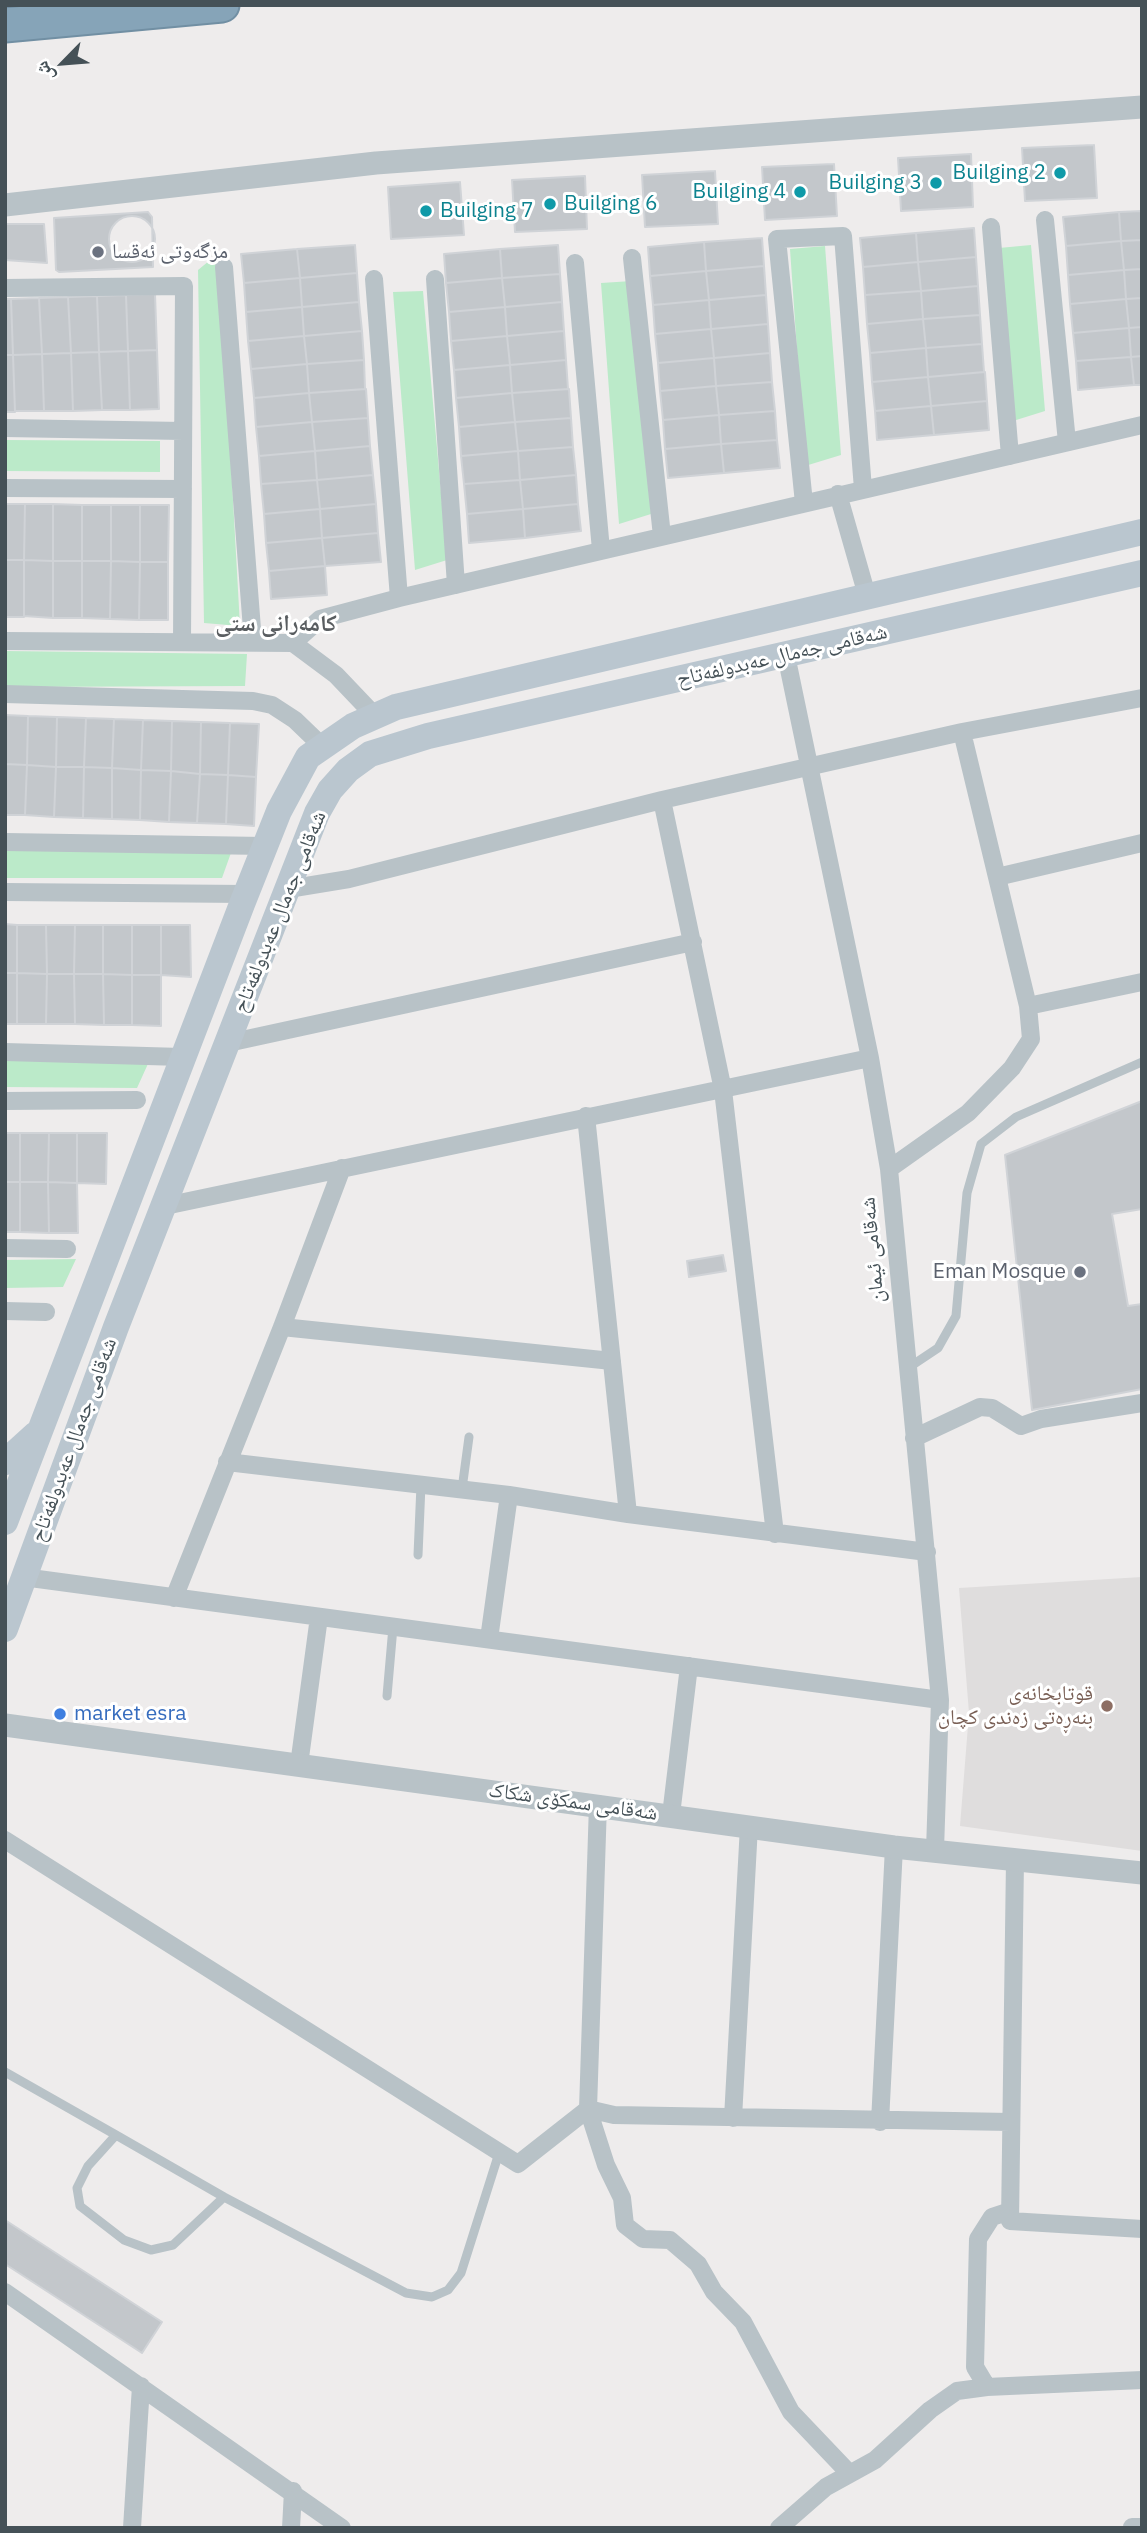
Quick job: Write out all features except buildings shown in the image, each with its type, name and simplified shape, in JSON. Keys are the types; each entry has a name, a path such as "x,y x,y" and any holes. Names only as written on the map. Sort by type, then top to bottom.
{"highway":[{"path":"5,25 222,5"}],"main road":[{"name":"شەقامی جەمال عەبدولفەتاح","path":"5,1522 182,1057 265,846 302,765 323,747 375,716 396,707 867,599 1142,532"},
{"name":"شەقامی جەمال عەبدولفەتاح","path":"5,1629 116,1327 317,813 330,790 348,769 370,754 428,736 1142,573"},
{"path":"84,1316 116,1327"},
{"path":"5,1462 31,1442 45,1421"}],"street":[{"path":"5,205 376,163 1142,107"},
{"path":"1045,220 1067,442"},
{"path":"991,227 1010,456"},
{"path":"804,503 777,239 843,236 863,489"},
{"path":"632,258 662,536"},
{"path":"575,263 601,550"},
{"path":"224,267 253,642"},
{"path":"374,279 399,598"},
{"path":"435,279 456,584"},
{"path":"5,288 184,286 182,642"},
{"path":"293,643 320,619 399,598 1142,425"},
{"path":"5,428 183,431"},
{"path":"5,488 183,489"},
{"path":"838,494 867,599"},
{"path":"5,641 293,643 336,675 375,716"},
{"name":"شەقامی ئیمان","path":"786,655 870,1058 889,1169 940,1700 935,1850"},
{"path":"5,695 253,701 272,705 295,720 323,747"},
{"path":"288,889 349,879 662,800 962,732 1142,698"},
{"path":"889,1169 968,1113 1012,1068 1031,1039 1028,1006 962,732"},
{"path":"662,800 723,1090 775,1534"},
{"path":"5,842 265,846"},
{"path":"997,877 1142,843"},
{"path":"5,892 246,894"},
{"path":"228,1043 692,942"},
{"path":"1028,1006 1142,982"},
{"path":"5,1052 182,1057"},
{"path":"165,1206 870,1058"},
{"path":"5,1101 137,1100"},
{"path":"586,1116 628,1514"},
{"path":"174,1598 342,1168"},
{"path":"5,1248 68,1250"},
{"path":"5,1311 46,1312"},
{"path":"282,1327 612,1362"},
{"path":"914,1438 980,1407 992,1408 1021,1426 1041,1419 1142,1403"},
{"path":"226,1462 509,1495 628,1514 927,1552"},
{"path":"489,1639 509,1495"},
{"path":"23,1577 940,1700"},
{"path":"299,1765 319,1617"},
{"path":"671,1815 689,1666"},
{"name":"شەقامی سمکۆی شکاک","path":"5,1725 598,1804 894,1847 1142,1873"},
{"path":"598,1804 588,2109 606,2165 622,2198 625,2225 643,2239 670,2240 698,2264 714,2292 743,2322 791,2412 850,2474"},
{"path":"733,2118 749,1826"},
{"path":"5,1840 518,2164 588,2109"},
{"path":"880,2122 894,1847"},
{"path":"1015,1860 1010,2221 1142,2229"},
{"path":"588,2109 614,2115 880,2122 1010,2122"},
{"path":"986,2387 975,2367 978,2239 992,2217 1010,2211"},
{"path":"5,2292 293,2491 342,2528"},
{"path":"779,2528 826,2487 875,2460 930,2410 957,2391 986,2387 1142,2380"},
{"path":"132,2528 141,2386"},
{"path":"291,2528 293,2491"}],"lane":[{"path":"907,1369 938,1348 956,1316 967,1194 981,1144 1016,1117 1142,1062"},
{"path":"462,1489 469,1437"},
{"path":"418,1555 421,1485"},
{"path":"387,1696 393,1627"},
{"path":"5,2072 224,2197 406,2293 432,2297 448,2290 461,2273 499,2152"},
{"path":"116,2135 88,2166 77,2188 80,2206 124,2240 151,2250 173,2245 224,2197"}],"shaded area":[{"path":"1142,1577 1142,1851 960,1826 969,1713 959,1588"}],"green space":[{"path":"1031,245 1045,411 1013,421 999,248"},
{"path":"825,246 841,455 805,466 790,249"},
{"path":"209,261 220,266 240,626 204,623 198,270"},
{"path":"632,281 651,514 619,524 601,283"},
{"path":"423,291 447,560 415,570 393,292"},
{"path":"5,440 160,441 160,472 5,471"},
{"path":"5,651 247,654 245,686 5,687"},
{"path":"5,848 232,850 222,878 5,878"},
{"path":"5,1055 152,1055 137,1088 5,1087"},
{"path":"76,1259 63,1287 5,1288 5,1260"}],"place":[{"name":"Builging 2","path":"1060,173"},
{"name":"Builging 3","path":"936,183"},
{"name":"Builging 4","path":"800,192"},
{"name":"Builging 6","path":"550,204"},
{"name":"Builging 7","path":"426,211"},
{"name":"مزگەوتی ئەقسا","path":"98,252"},
{"name":"Eman Mosque","path":"1080,1272"},
{"name":"قوتابخانەی بنەڕەتی زەندی کچان","path":"1107,1706"},
{"name":"market esra","path":"60,1714"}],"district":[{"name":"كامه‌رانی ستی","path":"276,624"}]}
